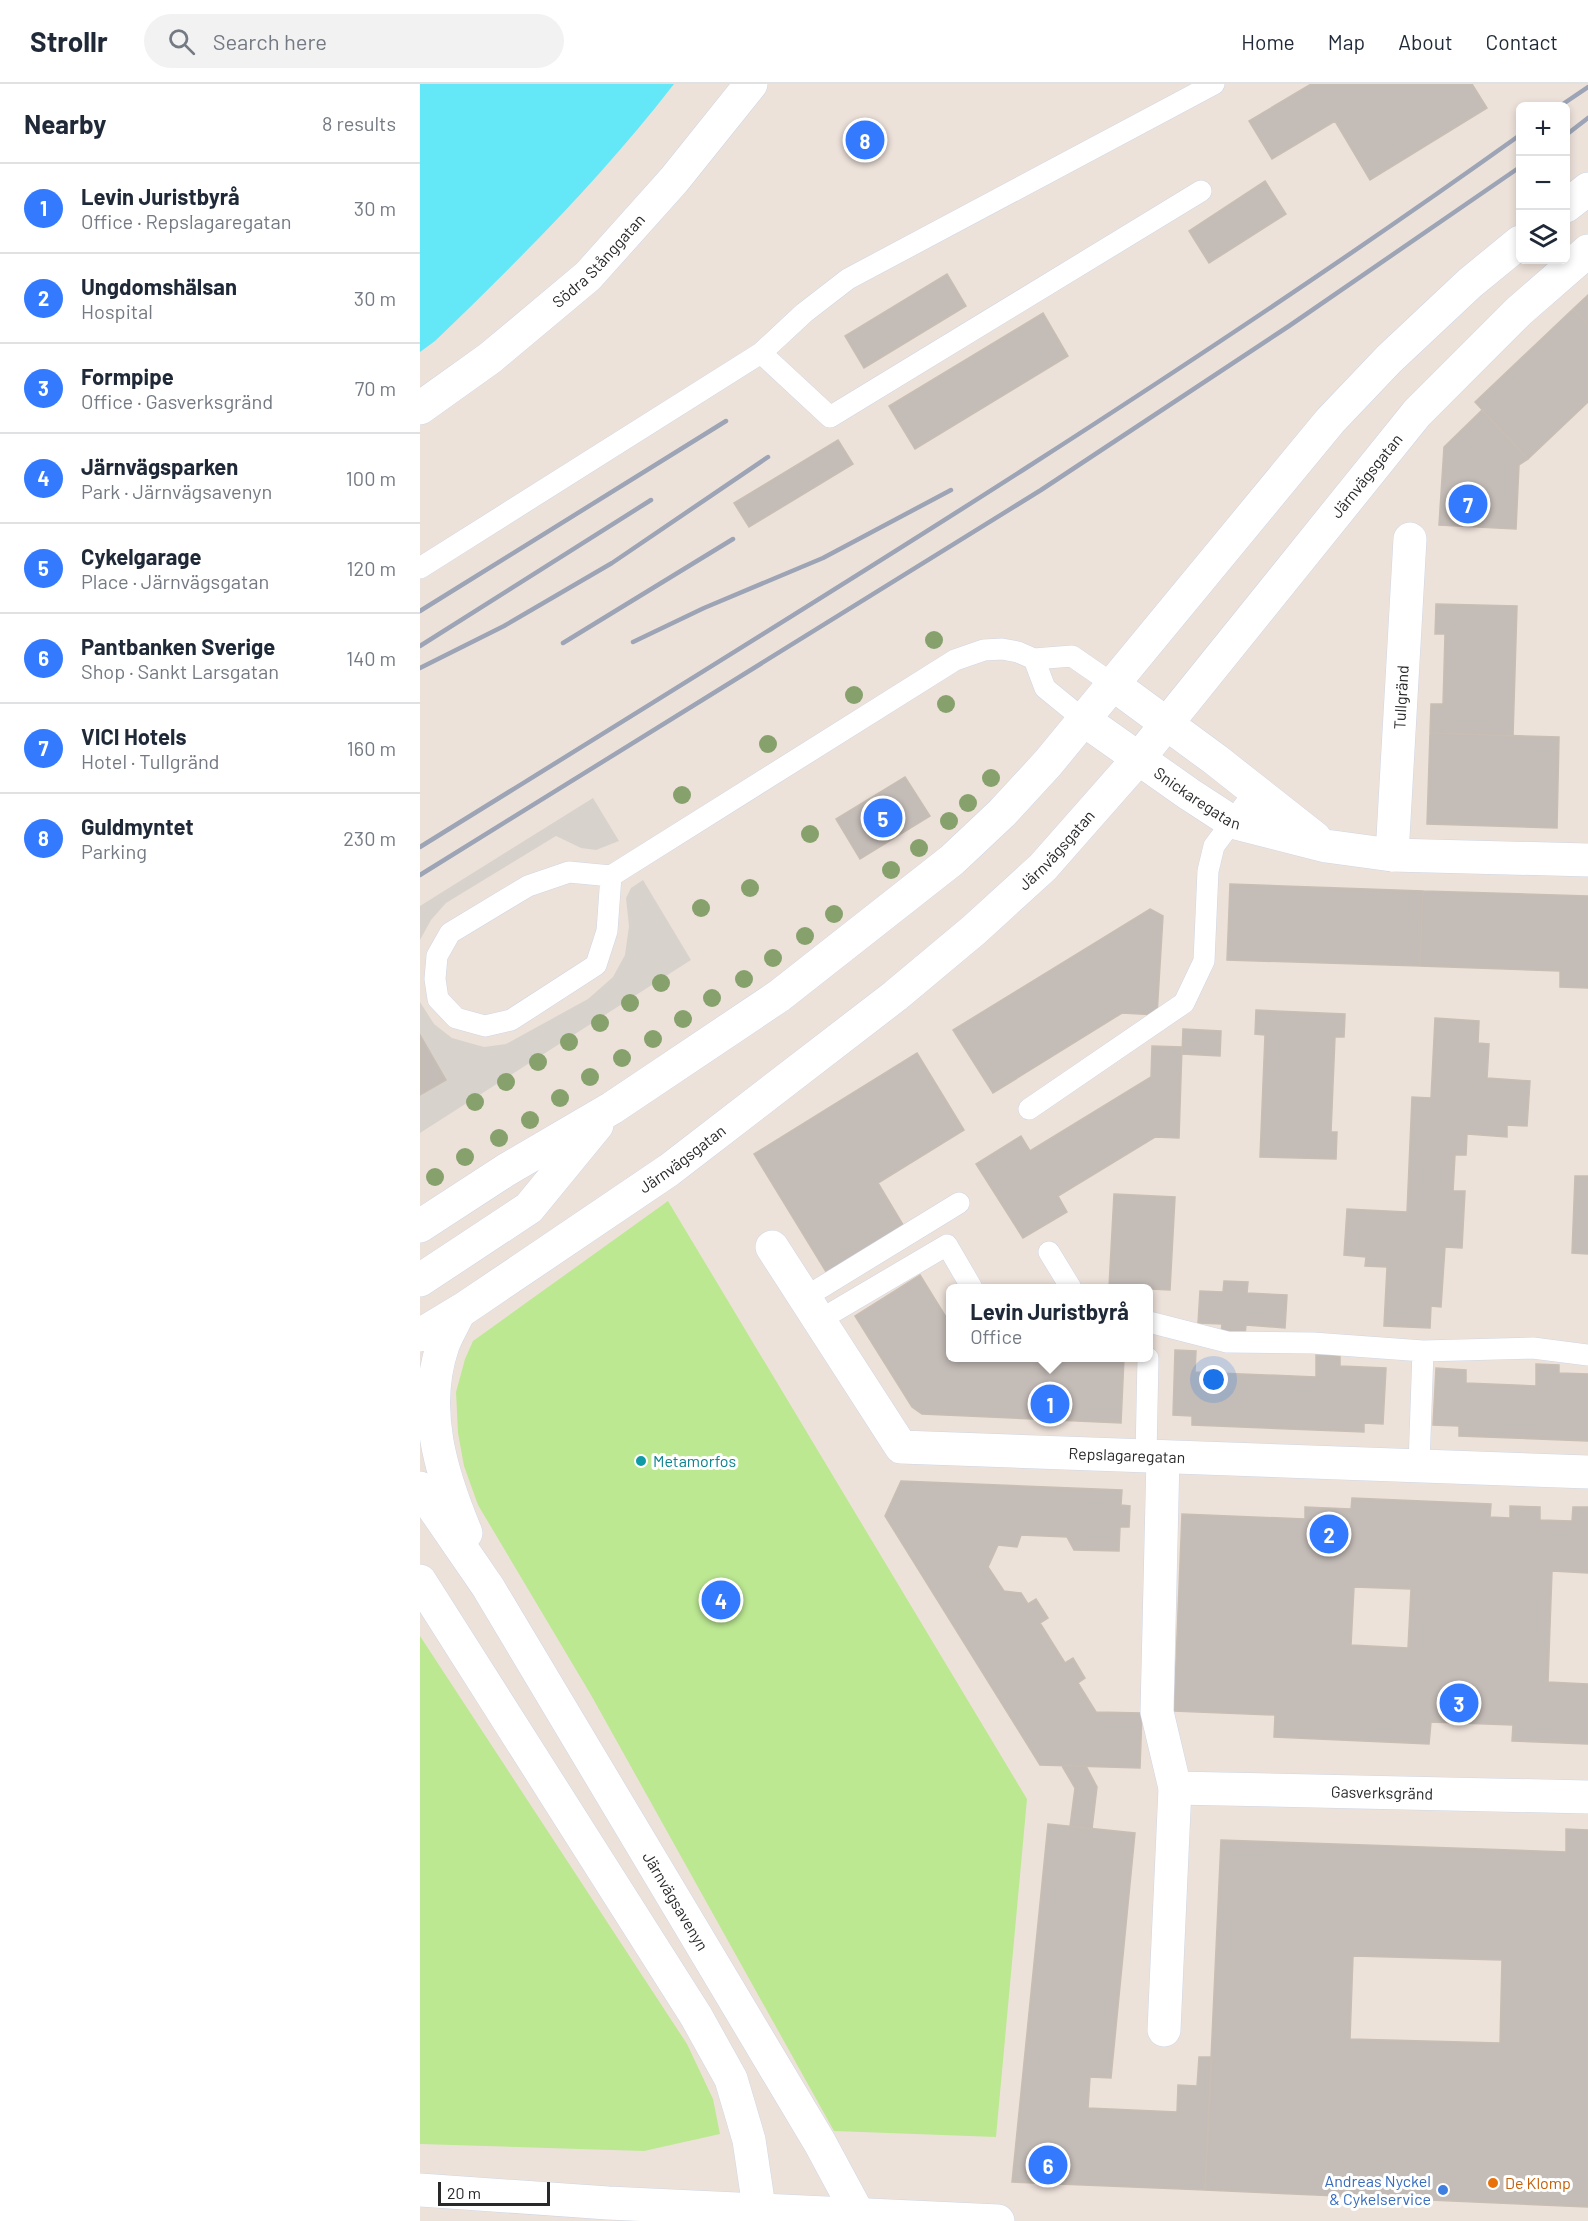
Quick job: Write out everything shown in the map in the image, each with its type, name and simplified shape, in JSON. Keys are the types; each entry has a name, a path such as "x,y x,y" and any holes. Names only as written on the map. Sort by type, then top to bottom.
{"main road":[{"name":"Södra Stånggatan","path":"420,408 490,358 588,276 674,180 750,84"},
{"path":"1570,203 1588,189"},
{"path":"420,1226 506,1170 612,1108 779,996 952,860 1002,813 1048,763 1330,421 1389,359 1470,283 1516,246"},
{"name":"Järnvägsgatan","path":"420,1335 459,1312 669,1170 895,996 974,930 1043,867 1139,758 1417,413 1519,311 1588,251"},
{"name":"Tullgränd","path":"1392,855 1410,539"},
{"name":"Snickaregatan","path":"1114,685 1256,790 1326,846"},
{"name":"Snickaregatan","path":"1084,720 1232,822 1326,846 1392,855 1588,860"},
{"path":"420,1280 529,1208 612,1108"},
{"name":"Repslagaregatan","path":"772,1247 901,1447 1588,1472"},
{"name":"Järnvägsavenyn","path":"459,1312 444,1344 436,1371 432,1405 438,1448 448,1485 489,1587"},
{"path":"1154,1457 1157,1712 1174,1788 1164,2030"},
{"name":"Järnvägsavenyn","path":"420,1488 489,1587 861,2218"},
{"path":"420,1581 696,2016 731,2079 749,2140 761,2216"},
{"name":"Gasverksgränd","path":"1174,1788 1588,1797"},
{"path":"420,2190 761,2216 998,2221"}],"lane":[{"path":"420,568 761,353 804,314 848,279 1214,84"},
{"path":"761,353 830,417 1201,191"},
{"path":"611,876 607,931 596,965 511,1020 486,1026 456,1018 438,999 435,979 437,956 450,933 528,886 569,872 611,876 955,660 984,650 1002,649 1018,652 1034,659 1072,656 1114,685"},
{"path":"1034,659 1045,688 1084,720"},
{"path":"1029,1109 1184,1003 1204,961 1208,871 1214,846 1256,790"},
{"path":"811,1309 959,1203"},
{"path":"811,1309 947,1245 970,1284"},
{"path":"1049,1252 1069,1284"},
{"path":"1153,1323 1227,1342 1313,1343 1423,1352 1533,1348 1588,1355"},
{"path":"1419,1465 1423,1352"},
{"path":"1148,1362 1154,1457"}],"green space":[{"path":"668,1201 1027,1799 996,2137 834,2131 591,1695 478,1505 464,1466 458,1433 456,1392 465,1359 473,1341"},
{"path":"420,1636 687,2044 713,2099 720,2134 644,2151 420,2144"}],"shaded area":[{"path":"593,798 619,841 596,850 581,848 556,836 446,903 431,920 420,940 420,906"},
{"path":"643,880 691,960 420,1133 420,1095 446,1080 420,1035 420,1002 434,1024 452,1038 484,1047 506,1044 588,999 613,977 625,955 629,926 626,898 631,888"}],"water":[{"path":"420,84 674,84 618,152 559,217 467,310 420,352"}],"building":[{"path":"1311,84 1472,84 1487,108 1370,180 1335,121 1272,159 1249,121"},
{"path":"1265,181 1286,214 1209,263 1189,231"},
{"path":"947,274 966,306 864,368 845,336"},
{"path":"1588,295 1588,324 1573,309"},
{"path":"1573,309 1588,324 1588,402 1528,459 1475,402"},
{"path":"1043,313 1068,356 915,449 889,406"},
{"path":"1482,410 1528,459 1519,465 1516,529 1439,525 1444,447"},
{"path":"838,440 853,464 749,527 734,503"},
{"path":"1436,604 1517,606 1513,736 1430,733 1431,704 1443,704 1445,634 1435,634"},
{"path":"1430,733 1559,737 1557,828 1427,824"},
{"path":"905,777 930,816 860,859 836,819"},
{"path":"1230,884 1423,891 1420,966 1227,960"},
{"path":"1423,891 1588,896 1588,988 1560,987 1560,971 1420,966"},
{"path":"1150,909 1163,916 1157,1015 1122,1013 993,1093 953,1030"},
{"path":"1256,1010 1345,1014 1344,1037 1335,1037 1331,1132 1337,1132 1336,1159 1260,1157 1265,1035 1255,1034"},
{"path":"1435,1018 1479,1021 1478,1043 1489,1044 1487,1078 1530,1081 1527,1126 1507,1125 1507,1137 1467,1134 1466,1155 1455,1155 1453,1191 1465,1191 1462,1248 1445,1247 1441,1307 1431,1306 1430,1328 1384,1326 1387,1267 1365,1266 1366,1257 1344,1255 1347,1209 1407,1212 1412,1097 1431,1098"},
{"path":"1183,1029 1221,1031 1220,1056 1182,1054"},
{"path":"420,1035 446,1080 420,1095"},
{"path":"1152,1046 1182,1047 1179,1138 1155,1137 1058,1196 1067,1212 1023,1238 976,1164 1021,1136 1030,1151 1151,1077"},
{"path":"917,1053 964,1130 878,1183 905,1228 828,1275 754,1154"},
{"path":"1575,1176 1588,1176 1588,1254 1572,1253"},
{"path":"1114,1194 1175,1197 1170,1290 1153,1289 1153,1284 1109,1284"},
{"path":"920,1275 946,1317 946,1362 1124,1362 1121,1423 922,1414 912,1407 855,1316"},
{"path":"1224,1281 1248,1282 1247,1293 1287,1295 1285,1328 1246,1325 1245,1335 1221,1334 1222,1324 1198,1323 1200,1291 1223,1292"},
{"path":"1175,1350 1196,1351 1195,1372 1316,1377 1316,1355 1340,1356 1340,1366 1386,1368 1383,1424 1364,1423 1364,1432 1192,1425 1192,1416 1173,1415"},
{"path":"1536,1364 1559,1365 1559,1373 1588,1374 1588,1441 1459,1436 1459,1426 1433,1425 1436,1368 1466,1370 1466,1383 1536,1386"},
{"path":"901,1481 1122,1490 1121,1505 1130,1506 1129,1527 1120,1527 1119,1551 1074,1550 1067,1537 1021,1535 1017,1547 998,1545 988,1567 1004,1591 1021,1593 1028,1604 1036,1599 1048,1618 1040,1623 1065,1663 1073,1658 1085,1678 1078,1683 1096,1712 1142,1713 1140,1768 1040,1765 885,1516"},
{"path":"1352,1498 1491,1504 1490,1517 1510,1518 1510,1506 1540,1507 1540,1520 1572,1521 1573,1507 1588,1507 1588,1573 1552,1571 1548,1682 1588,1684 1588,1744 1512,1741 1513,1725 1431,1722 1429,1744 1274,1737 1275,1715 1174,1711 1182,1514 1305,1519 1305,1507 1351,1509","holes":["1354,1587 1411,1589 1408,1648 1351,1645"]},
{"path":"1062,1766 1086,1766 1097,1787 1092,1829 1070,1826 1075,1788"},
{"path":"1048,1824 1135,1833 1111,2078 1090,2077 1088,2108 1177,2112 1178,2085 1197,2086 1199,2057 1212,2057 1205,2190 1012,2182"},
{"path":"1566,1829 1588,1830 1588,2207 1205,2190 1221,1840 1566,1852","holes":["1353,1956 1502,1960 1500,2043 1350,2039"]}],"railway":[{"path":"1566,102 1588,87"},
{"path":"1570,132 1588,118"},
{"path":"420,847 837,588 1114,411 1251,321 1516,138"},
{"path":"420,875 1041,490 1289,326 1516,170"},
{"path":"420,611 726,421"},
{"path":"420,668 504,626 612,563 768,457"},
{"path":"633,642 704,608 823,558 951,490"},
{"path":"420,646 651,500"},
{"path":"563,643 733,539"}],"place":[{"name":"Guldmyntet","path":"865,140"},
{"name":"VICI Hotels","path":"1468,504"},
{"name":"Cykelgarage","path":"883,818"},
{"name":"Levin Juristbyrå","path":"1050,1404"},
{"name":"Metamorfos","path":"641,1461"},
{"name":"Ungdomshälsan","path":"1329,1534"},
{"name":"Järnvägsparken","path":"721,1600"},
{"name":"Formpipe","path":"1459,1703"},
{"name":"Pantbanken Sverige","path":"1048,2165"},
{"name":"De Klomp","path":"1493,2183"},
{"name":"Andreas Nyckel & Cykelservice","path":"1443,2190"}]}
